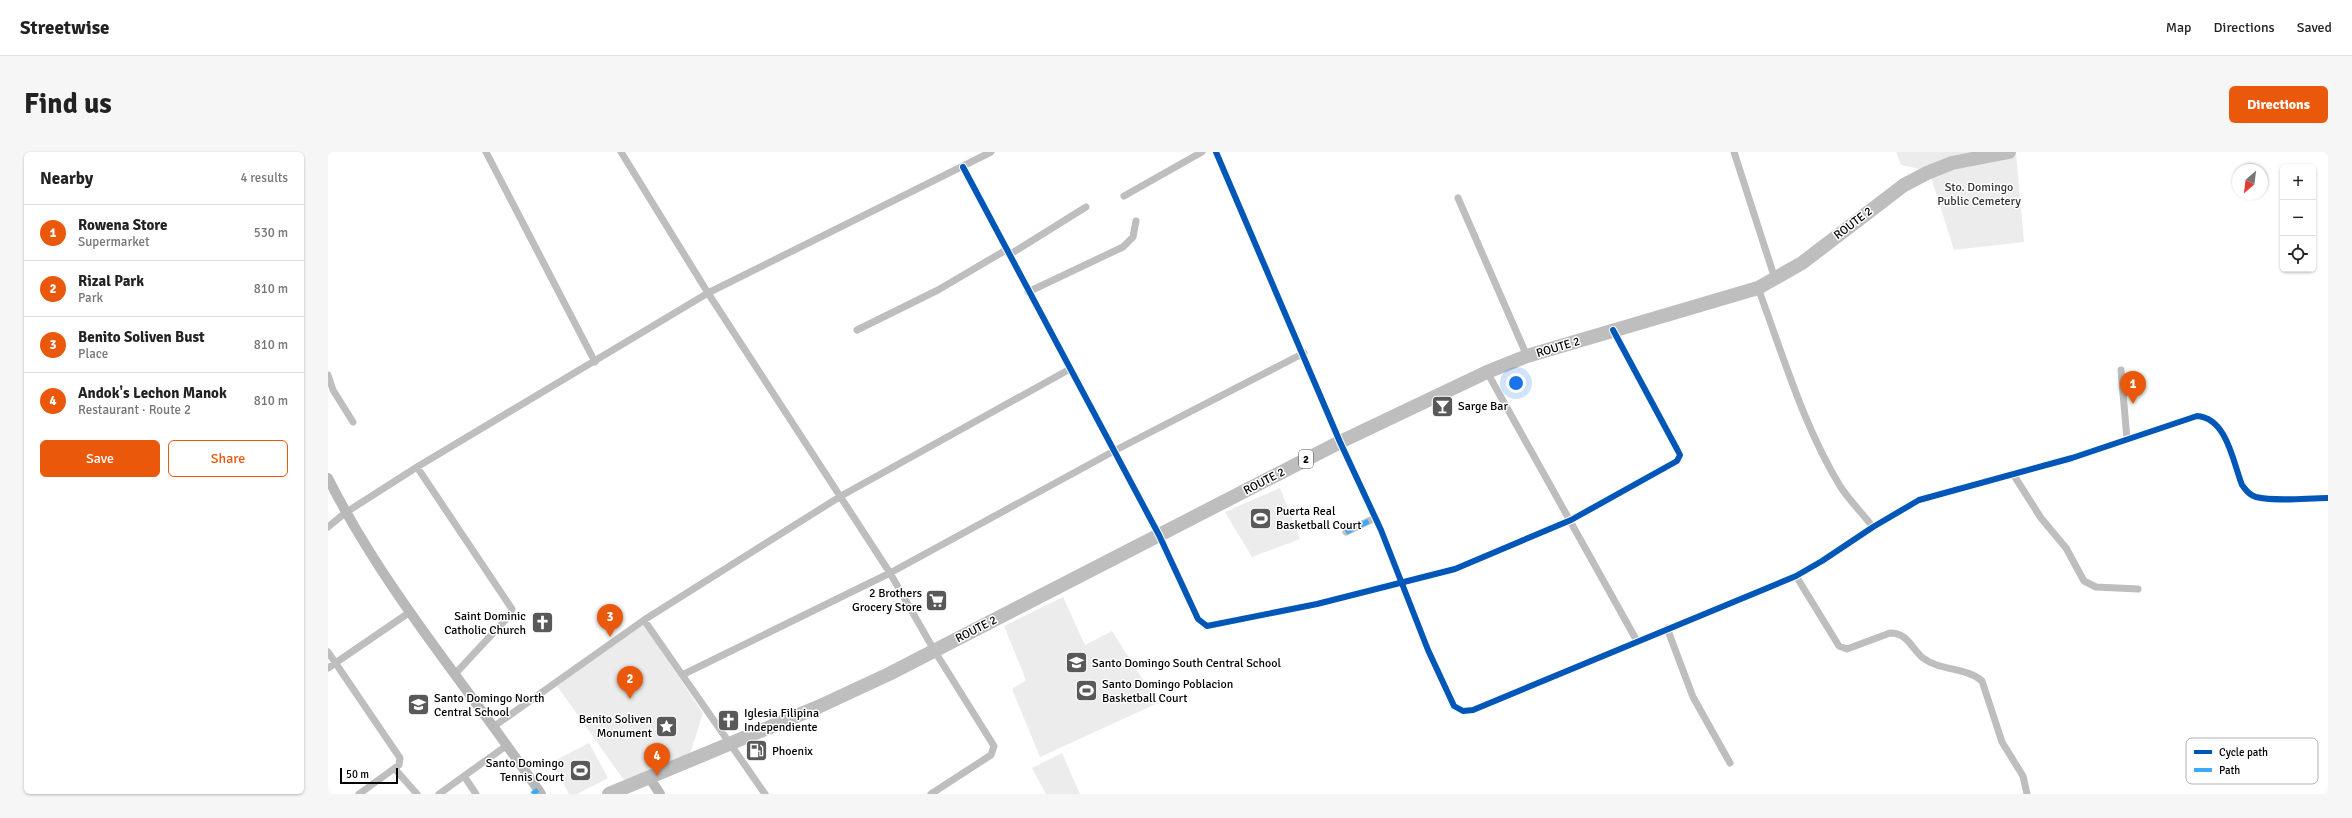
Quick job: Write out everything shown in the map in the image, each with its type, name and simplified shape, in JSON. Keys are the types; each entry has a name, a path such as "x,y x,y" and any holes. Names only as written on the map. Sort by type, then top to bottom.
{"highway":[{"name":"ROUTE 2","path":"609,794 730,742 818,707 934,650 1340,442 1487,372 1527,356 1758,288 1802,262 1904,185 1927,173 1952,163 2009,152"}],"street":[{"path":"486,152 595,362"},
{"path":"621,152 708,293 890,573 934,650 992,742 994,750 991,755 931,794"},
{"path":"328,526 345,512 417,467 595,362 708,293 991,152"},
{"path":"1124,196 1202,152"},
{"path":"1216,152 1304,353 1340,442 1375,518 1428,650 1454,706 1463,711 1480,707 1667,628 1796,576 1873,527 1919,500 2072,458 2197,416 2205,416 2220,429 2242,485 2248,493 2255,497 2266,498 2328,498"},
{"path":"1734,152 1775,279"},
{"path":"963,167 1158,535 1198,619 1207,626 1283,612 1402,584 1456,569 1571,520 1677,461 1680,455 1613,330"},
{"path":"1458,198 1527,356"},
{"path":"857,330 1008,253 1086,208"},
{"path":"1028,292 1123,247 1133,237 1136,221"},
{"path":"1758,288 1806,417 1823,456 1842,487 1873,527"},
{"path":"682,676 890,573 1114,451 1304,353"},
{"path":"493,727 644,620 841,496 1070,369"},
{"path":"2121,370 2127,439"},
{"path":"1487,372 1571,520 1637,641"},
{"path":"328,375 333,390 353,422"},
{"path":"417,467 512,609 509,616 455,674"},
{"path":"2013,474 2041,518 2066,548 2084,581 2096,587 2138,589"},
{"path":"328,478 345,512 410,612 493,727 538,793"},
{"path":"1346,532 1375,518"},
{"path":"1796,576 1839,646 1847,649 1890,633 1896,633 1905,636 1924,659 1972,675 1982,681 2002,742 2023,776 2027,794"},
{"path":"331,666 410,612"},
{"path":"644,620 765,794"},
{"path":"1667,628 1693,697 1730,763"},
{"path":"328,652 331,666 400,758 400,765 358,794"},
{"path":"440,794 506,746"},
{"path":"395,769 417,794"},
{"path":"464,776 476,794"},
{"path":"649,777 660,794"}],"green space":[{"name":"Sto. Domingo Public Cemetery","path":"1896,152 2016,152 2024,242 1954,250 1929,171 1901,165"},
{"name":"Puerta Real Basketball Court","path":"1280,488 1300,539 1252,557 1225,512"},
{"name":"Santo Domingo South Central School","path":"1063,597 1085,645 1112,631 1158,703 1040,757 1012,689 1026,680 1004,626"},
{"path":"643,624 703,713 689,757 626,783 557,686"},
{"name":"Santo Domingo Tennis Court","path":"589,743 608,778 577,794 569,794 552,762"},
{"path":"1062,753 1080,794 1046,794 1032,768"}],"marked path":[{"path":"1346,532 1375,518"},
{"path":"532,794 538,790"}],"cycle path":[{"path":"1216,152 1340,442 1381,530 1428,650 1454,706 1463,711 1473,710 1796,576 1822,561 1873,527 1919,500 2072,458 2197,416 2207,419 2215,424 2222,433 2232,454 2242,485 2251,495 2273,499 2328,498"},
{"path":"963,167 1159,535 1198,619 1207,626 1317,604 1455,569 1571,520 1677,461 1680,455 1613,330"}],"place":[{"name":"Rowena Store","path":"2133,404"},
{"name":"Sarge Bar","path":"1442,406"},
{"name":"Puerta Real Basketball Court","path":"1260,518"},
{"name":"2 Brothers Grocery Store","path":"937,600"},
{"name":"Saint Dominic Catholic Church","path":"542,623"},
{"name":"Benito Soliven Bust","path":"610,637"},
{"name":"Santo Domingo South Central School","path":"1076,663"},
{"name":"Santo Domingo Poblacion Basketball Court","path":"1087,691"},
{"name":"Rizal Park","path":"630,699"},
{"name":"Santo Domingo North Central School","path":"419,705"},
{"name":"Iglesia Filipina Independiente","path":"729,720"},
{"name":"Benito Soliven Monument","path":"667,726"},
{"name":"Phoenix","path":"756,751"},
{"name":"Santo Domingo Tennis Court","path":"580,770"},
{"name":"Andok's Lechon Manok","path":"657,776"}]}
